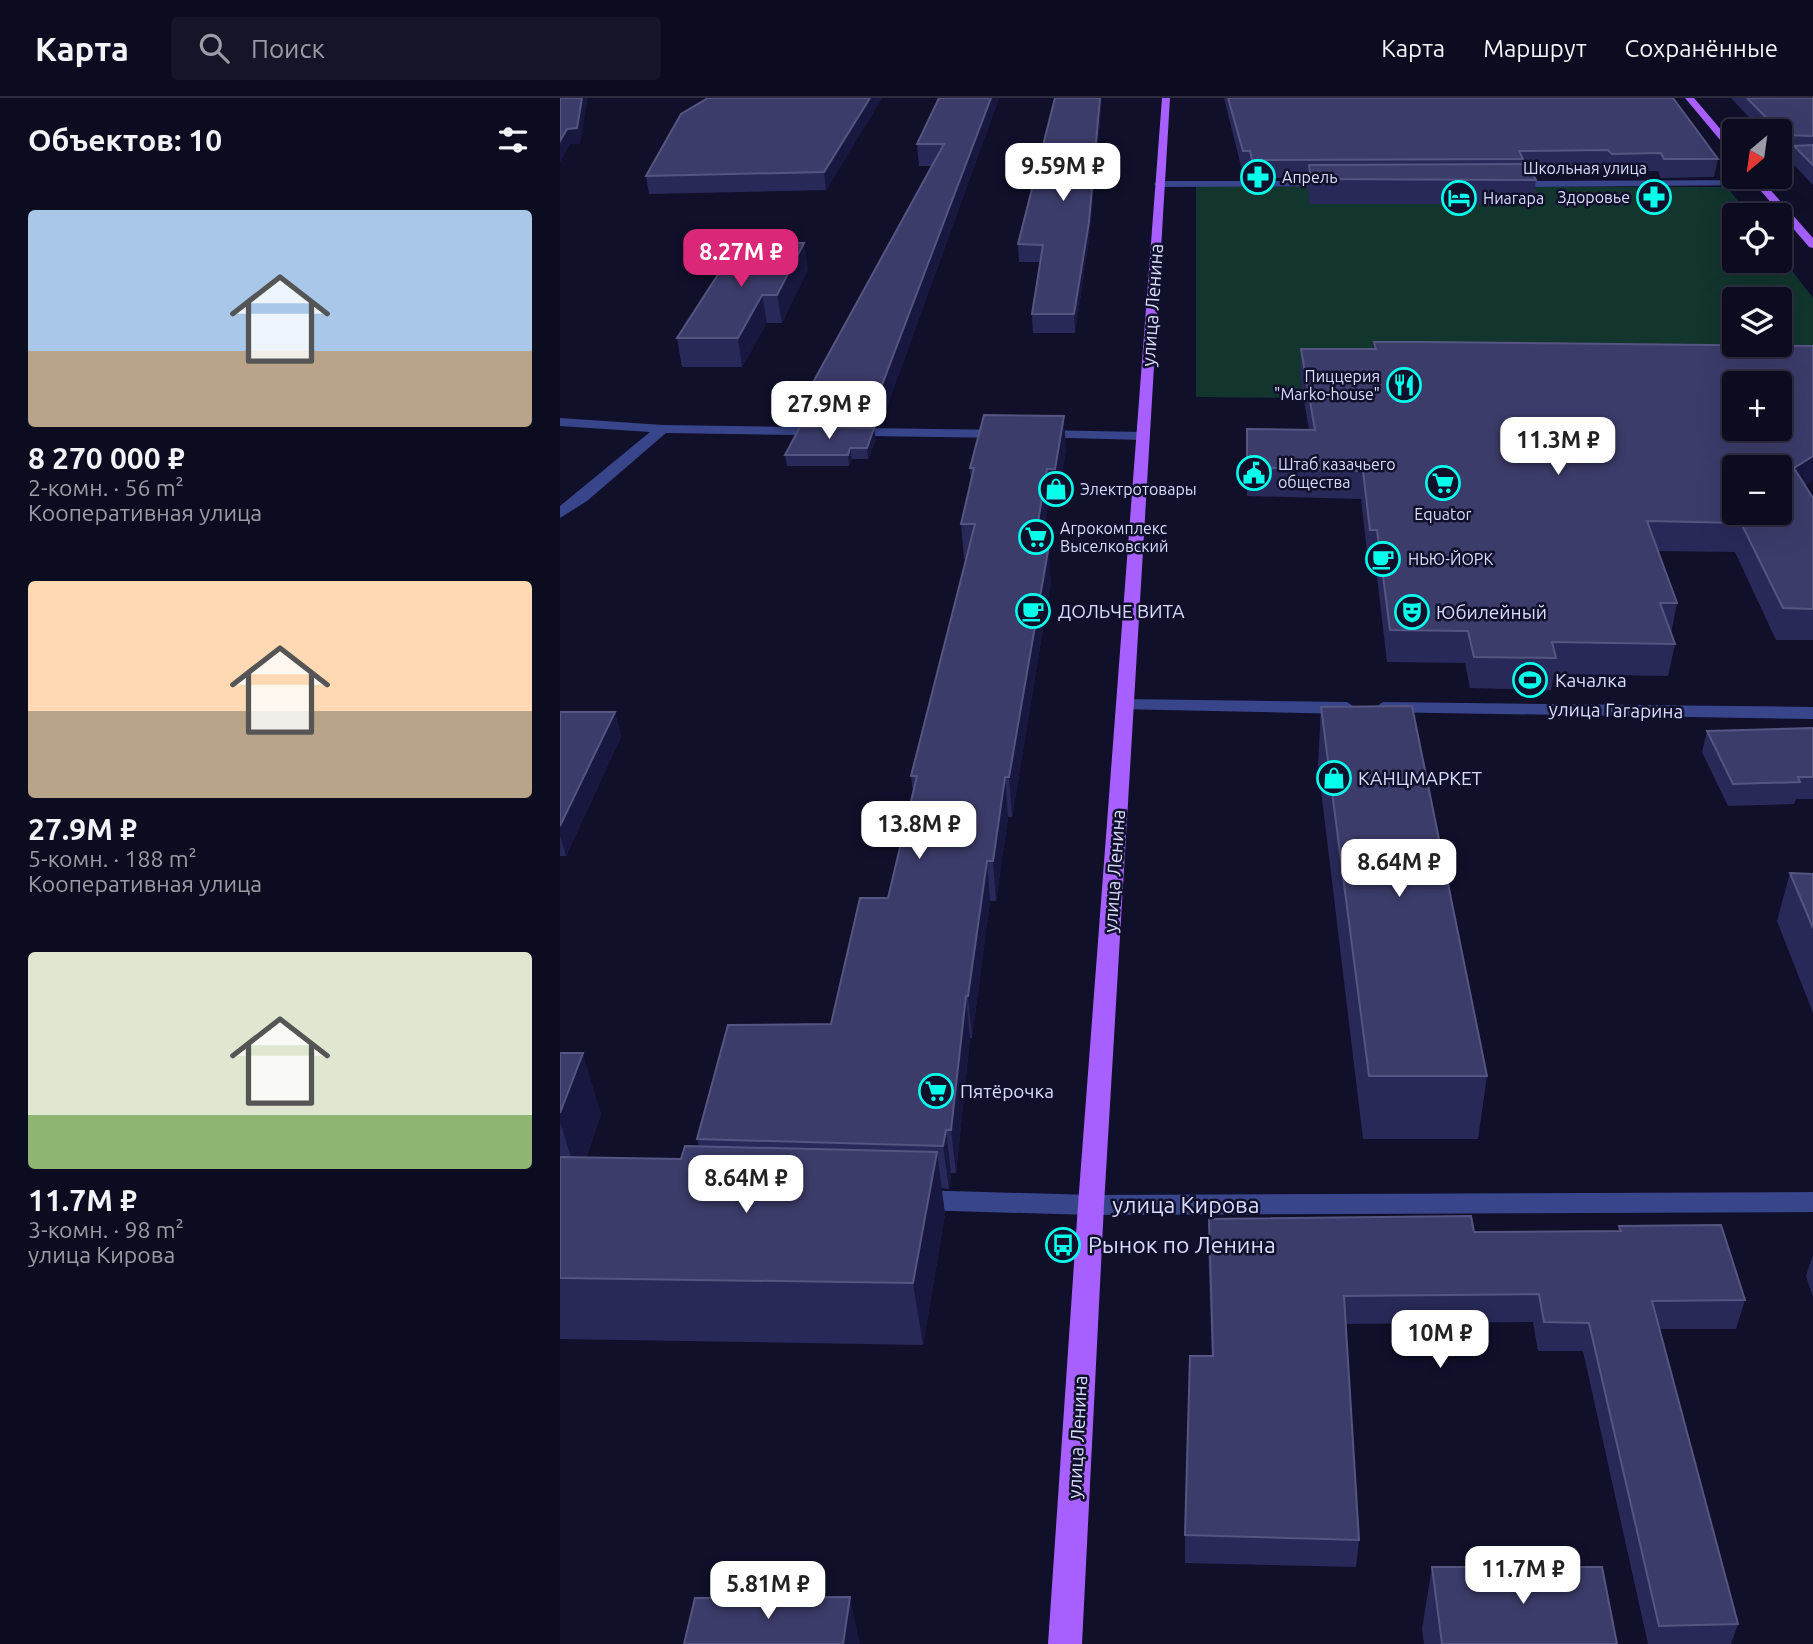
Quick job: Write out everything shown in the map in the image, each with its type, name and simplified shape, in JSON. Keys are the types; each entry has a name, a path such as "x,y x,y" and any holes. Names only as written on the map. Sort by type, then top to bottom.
{"main road":[{"name":"улица Ленина","path":"1065,1644 1091,1205 1167,98"},
{"path":"1689,98 1722,137"},
{"path":"1765,189 1813,245"}],"street":[{"path":"1792,156 1813,156"},
{"name":"Школьная улица","path":"1494,184 1722,181"},
{"path":"1159,184 1354,184"},
{"path":"560,422 663,429 1143,436"},
{"path":"560,513 582,498 663,429"},
{"name":"улица Гагарина","path":"1125,705 1813,713"},
{"name":"улица Кирова","path":"895,1200 1091,1205 1813,1202"}],"green space":[{"path":"1196,186 1729,189 1740,203 1722,203 1722,273 1792,273 1792,271 1813,298 1813,402 1792,390 1792,371 1722,371 1722,402 1196,397"}],"building":[{"path":"560,98 582,98 577,128 567,129 560,141"},
{"path":"708,98 870,98 824,172 646,176 681,114"},
{"path":"939,98 991,98 877,398 805,397 944,144 917,144"},
{"path":"1055,98 1100,98 1089,222 1074,314 1032,314 1043,245 1018,244"},
{"path":"1228,98 1673,98 1718,159 1664,159 1661,153 1612,154 1608,150 1519,151 1523,159 1252,160 1250,151 1243,151"},
{"path":"1747,98 1813,98 1813,136 1792,135 1792,119 1767,119"},
{"path":"1813,145 1813,165 1794,146"},
{"path":"1528,164 1536,180 1311,179 1309,165"},
{"path":"739,242 804,243 777,295 762,295 738,338 677,338"},
{"path":"1374,342 1722,345 1722,357 1792,357 1792,346 1813,346 1813,456 1794,468 1813,498 1813,609 1783,608 1742,525 1792,525 1792,455 1722,455 1722,523 1647,521 1677,603 1660,603 1675,644 1552,642 1556,658 1474,657 1468,631 1390,630 1377,530 1370,530 1363,471 1247,467 1247,429 1315,430 1301,349 1376,349"},
{"path":"984,415 1064,416 1055,469 1047,469 1034,545 1049,545 1009,777 1005,777 993,861 987,861 966,996 951,1130 946,1130 943,1146 697,1139 728,1025 831,1024 860,898 888,898 917,776 911,776 975,524 961,524 974,468 970,468"},
{"path":"800,427 874,428 867,448 850,448 848,455 785,455"},
{"path":"1412,706 1487,1076 1369,1076 1321,707"},
{"path":"560,712 615,712 560,826"},
{"path":"1813,728 1813,777 1798,777 1800,782 1733,784 1707,731"},
{"path":"1790,873 1813,874 1813,928"},
{"path":"560,1053 583,1053 560,1113"},
{"path":"685,1146 937,1152 913,1283 560,1278 560,1157 681,1159"},
{"path":"1471,1216 1474,1232 1621,1231 1619,1226 1721,1225 1745,1300 1652,1301 1738,1624 1659,1626 1589,1323 1544,1322 1539,1294 1344,1296 1359,1540 1185,1535 1190,1356 1213,1356 1209,1219"},
{"path":"1432,1567 1602,1567 1617,1644 1442,1644"},
{"path":"850,1597 843,1644 684,1644 695,1598"}],"place":[{"name":"Апрель","path":"1258,177"},
{"name":"Здоровье","path":"1654,197"},
{"name":"Ниагара","path":"1459,198"},
{"name":"Пиццерия \"Marko-house\"","path":"1404,385"},
{"name":"Штаб казачьего общества","path":"1254,473"},
{"name":"Equator","path":"1443,483"},
{"name":"Электротовары","path":"1056,489"},
{"name":"Агрокомплекс Выселковский","path":"1036,537"},
{"name":"НЬЮ-ЙОРК","path":"1383,559"},
{"name":"ДОЛЬЧЕ ВИТА","path":"1033,611"},
{"name":"Юбилейный","path":"1412,612"},
{"name":"Качалка","path":"1530,680"},
{"name":"КАНЦМАРКЕТ","path":"1334,778"},
{"name":"Пятёрочка","path":"936,1091"},
{"name":"Рынок по Ленина","path":"1063,1245"}]}
